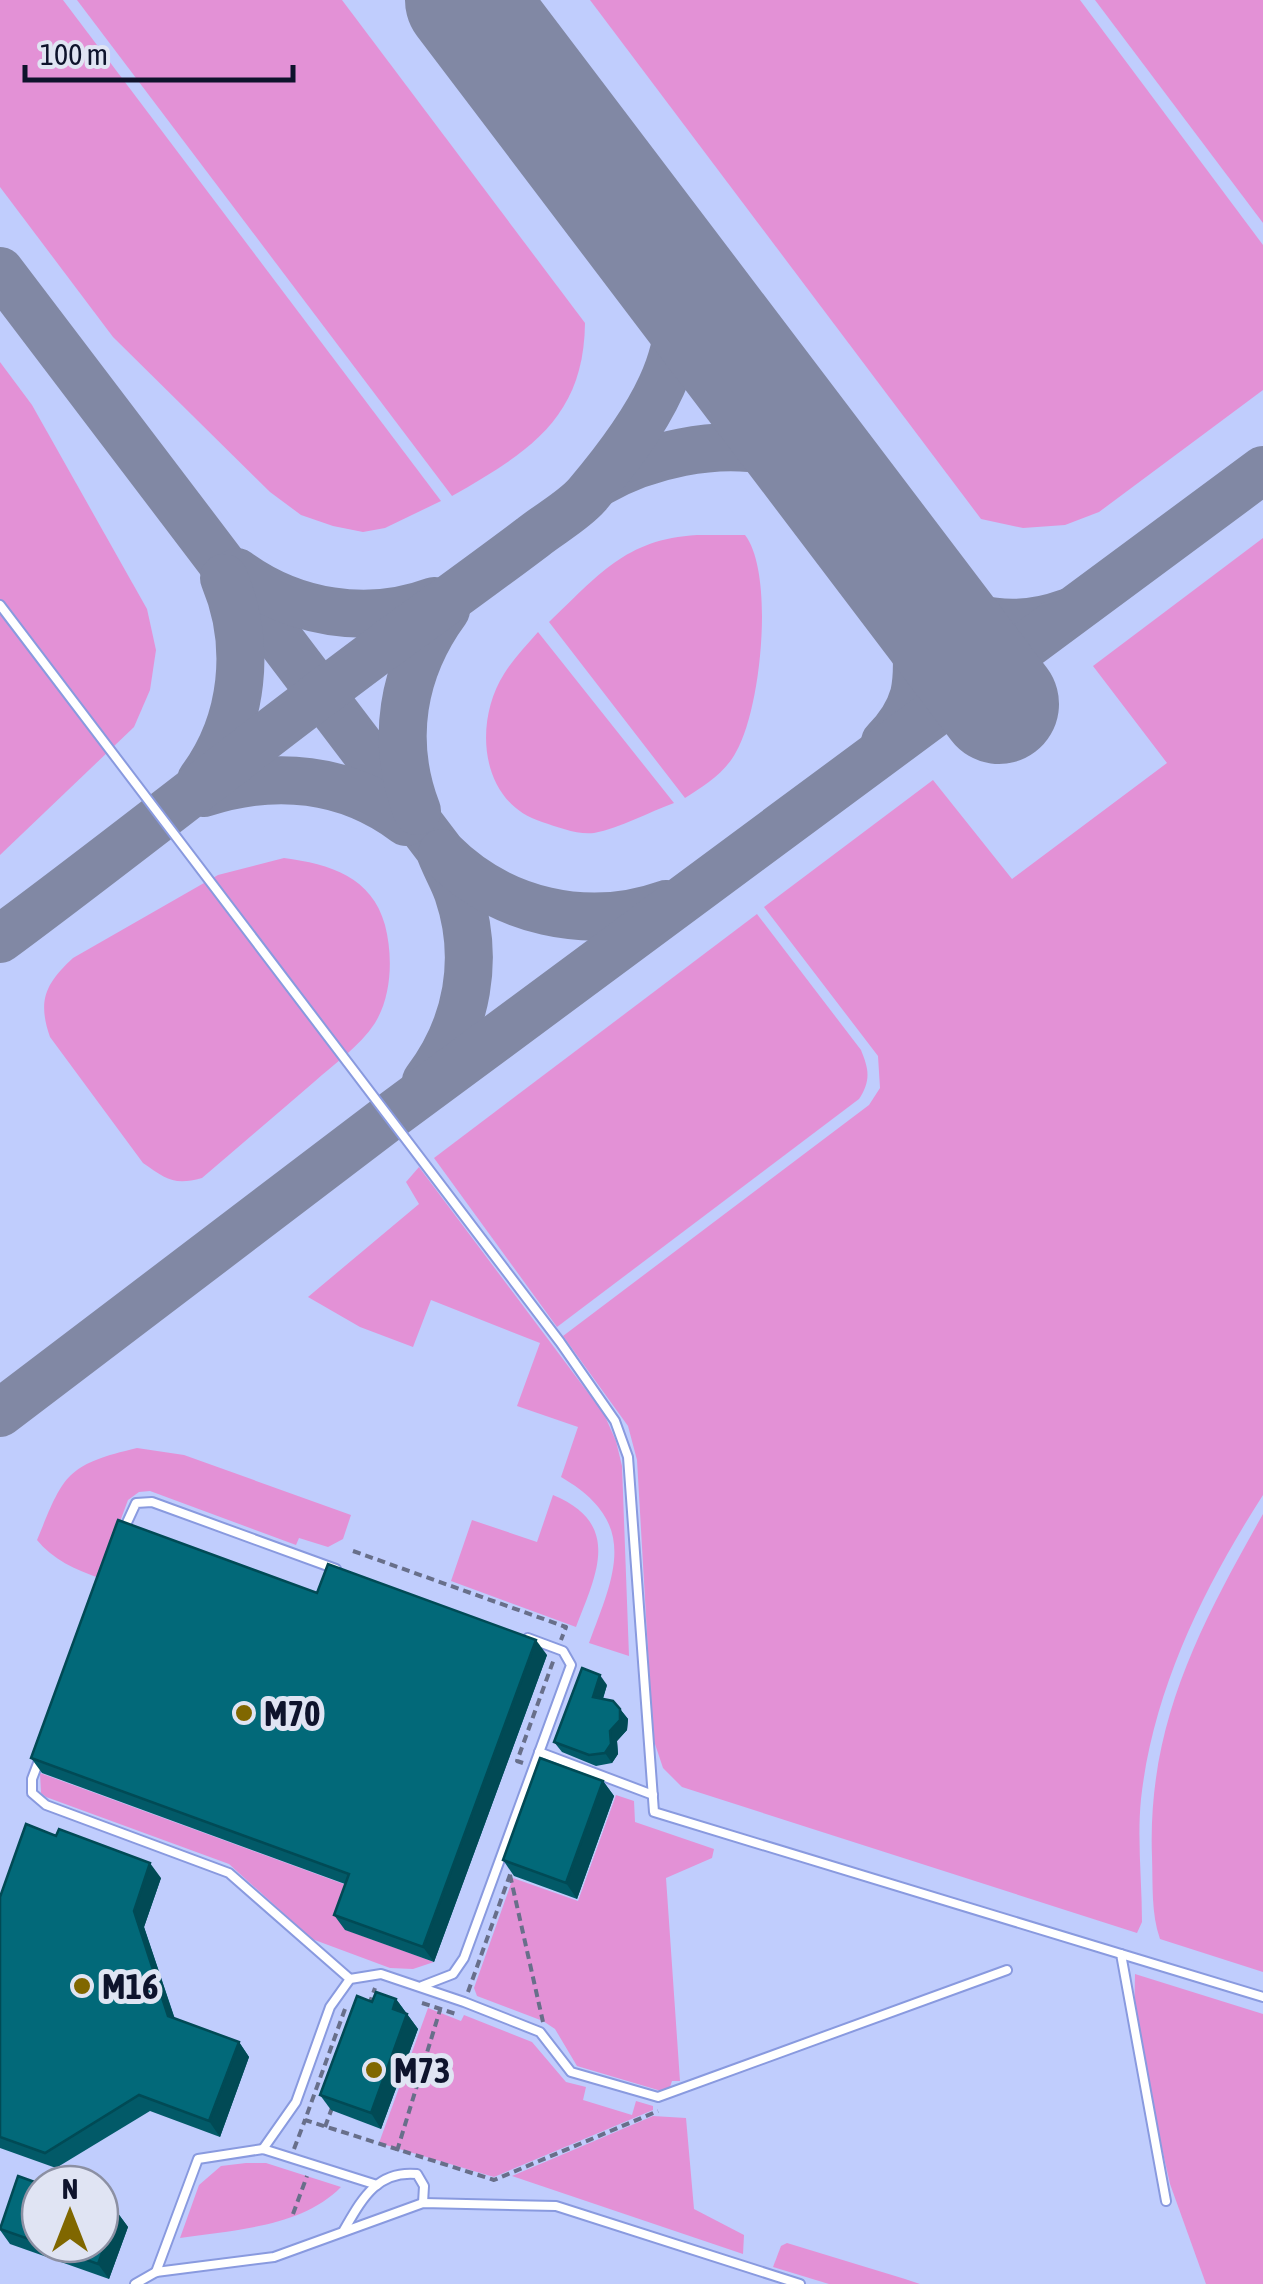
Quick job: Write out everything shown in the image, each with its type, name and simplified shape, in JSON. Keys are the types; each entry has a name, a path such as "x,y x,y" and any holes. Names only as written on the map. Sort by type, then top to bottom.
{"lane":[{"path":"0,606 549,1327 615,1421 628,1457 654,1812 1263,1997"},
{"path":"117,1546 130,1510 136,1503 152,1502 347,1572"},
{"path":"422,1986 453,1974 464,1958 571,1664 564,1651 523,1636"},
{"path":"45,1744 32,1780 32,1793 46,1805 230,1874 350,1978"},
{"path":"539,1752 653,1795"},
{"path":"1121,1954 1166,2201"},
{"path":"262,2149 296,2102 330,2007 350,1978 380,1974 464,2002 540,2032 571,2072 658,2097 1007,1970"},
{"path":"156,2272 198,2159 262,2149 377,2185"},
{"path":"344,2230 361,2200 399,2172 417,2174 424,2186 423,2202"},
{"path":"135,2284 156,2272 274,2257 423,2202 556,2206 800,2284"}],"path":[{"path":"353,1551 566,1627 517,1761 534,1767"},
{"path":"408,1998 459,2017 516,1858"},
{"path":"510,1875 543,2021 540,2032"},
{"path":"364,1990 378,1988 368,2006"},
{"path":"293,2214 308,2175 287,2168 348,1999"},
{"path":"397,2151 440,2010"},
{"path":"330,2052 340,2055"},
{"path":"325,2127 337,2093"},
{"path":"305,2120 494,2180 658,2111"}],"shaded area":[{"path":"0,0 1263,0 1263,2284 0,2284"},
{"path":"0,0 63,0 441,501 385,528 363,532 301,515 270,492 113,337 0,187"},
{"path":"77,0 342,0 585,323 574,384 562,409 546,429 527,448 452,496"},
{"path":"590,0 1080,0 1263,245 1263,390 1099,512 1065,525 1023,528 981,519"},
{"path":"1095,0 1263,0 1263,223"},
{"path":"0,362 32,405 147,609 156,650 150,690 134,727 0,855"},
{"path":"745,535 760,579 761,642 752,706 736,752 720,773 685,798 549,622 598,575 631,552 672,538"},
{"path":"1263,538 1263,1495 1202,1603 1169,1679 1157,1718 1141,1799 1142,1922 1137,1933 682,1787 663,1768 653,1738 637,1460 628,1426 563,1336 869,1105 880,1088 878,1056 764,907 933,780 1012,879 1167,763 1093,666"},
{"path":"538,632 674,803 588,833 542,822 521,812 506,798 488,759 488,715 504,674"},
{"path":"284,858 317,864 347,876 370,895 379,909 388,937 390,962 381,1012 354,1047 202,1178 171,1180 143,1163 50,1037 44,1013 46,993 73,958 218,875"},
{"path":"757,914 861,1050 868,1075 866,1086 859,1099 557,1327 434,1158"},
{"path":"419,1167 604,1414 616,1441 622,1466 629,1656 589,1643 607,1594 614,1551 611,1531 602,1512 586,1494 561,1477 578,1427 517,1406 540,1343 431,1300 413,1347 360,1327 308,1297 419,1204 406,1182"},
{"path":"137,1448 184,1455 351,1515 343,1539 328,1547 299,1538 296,1545 150,1491 139,1492 128,1500 99,1578 50,1553 37,1540 70,1476 95,1460"},
{"path":"553,1495 575,1507 589,1521 596,1536 596,1570 576,1627 451,1581 472,1520 537,1542"},
{"path":"1263,1514 1263,1972 1160,1939 1154,1909 1152,1857 1158,1763 1168,1720 1199,1637"},
{"path":"40,1773 360,1890 346,1930 434,1962 413,1969 390,1968 312,1939 229,1864 46,1797 41,1793"},
{"path":"616,1795 634,1801 635,1822 714,1849 712,1858 666,1878 680,2081 672,2081 668,2093 577,2066 555,2029 477,1996 474,1988 513,1878 578,1901"},
{"path":"1135,1974 1263,2014 1263,2284 1206,2284 1170,2184 1134,2024"},
{"path":"428,2008 461,2021 464,2015 532,2042 566,2082 586,2087 583,2100 632,2115 636,2101 653,2106 653,2110 494,2177 379,2143"},
{"path":"653,2116 686,2118 694,2209 744,2235 743,2254 512,2176"},
{"path":"266,2163 341,2187 307,2211 287,2219 180,2238 199,2185 221,2166"},
{"path":"787,2243 920,2284 829,2284 773,2267 781,2246"}],"building":[{"name":"M70","path":"118,1520 317,1593 328,1564 536,1640 423,1947 334,1915 349,1874 31,1758"},
{"path":"582,1668 600,1675 593,1697 613,1701 620,1709 620,1720 610,1731 611,1744 605,1753 589,1755 554,1742"},
{"path":"540,1758 603,1781 566,1883 503,1860"},
{"name":"M16","path":"26,1824 56,1836 59,1829 150,1863 134,1911 168,2016 239,2042 209,2121 139,2095 45,2153 0,2137 0,1897"},
{"name":"M73","path":"376,1992 396,1999 393,2009 407,2014 371,2113 320,2095 357,1996 372,2002"},
{"path":"18,2176 20,2236 0,2229"}],"taxiway":[{"path":"0,939 337,681 581,501 645,416 673,354 678,322 675,290 662,260"},
{"path":"0,271 439,849 465,917 469,967 452,1038 426,1081"},
{"path":"600,482 660,457 726,447 786,456 832,484"},
{"path":"0,1413 396,1112 1263,470"},
{"path":"900,571 935,601 976,618 1021,622 1066,613"},
{"path":"885,742 906,714 916,682 912,614 900,571"},
{"path":"237,572 282,597 331,611 383,613 434,601"},
{"path":"201,780 227,733 239,682 238,630 224,578"},
{"path":"417,811 404,758 405,707 419,657 446,610"},
{"path":"204,793 257,782 309,782 359,795 406,822"},
{"path":"442,853 491,890 546,911 606,916 666,904"}],"runway":[{"path":"465,0 999,704"}],"place":[{"name":"M70","path":"244,1713"},
{"name":"M16","path":"82,1986"},
{"name":"M73","path":"374,2070"}]}
